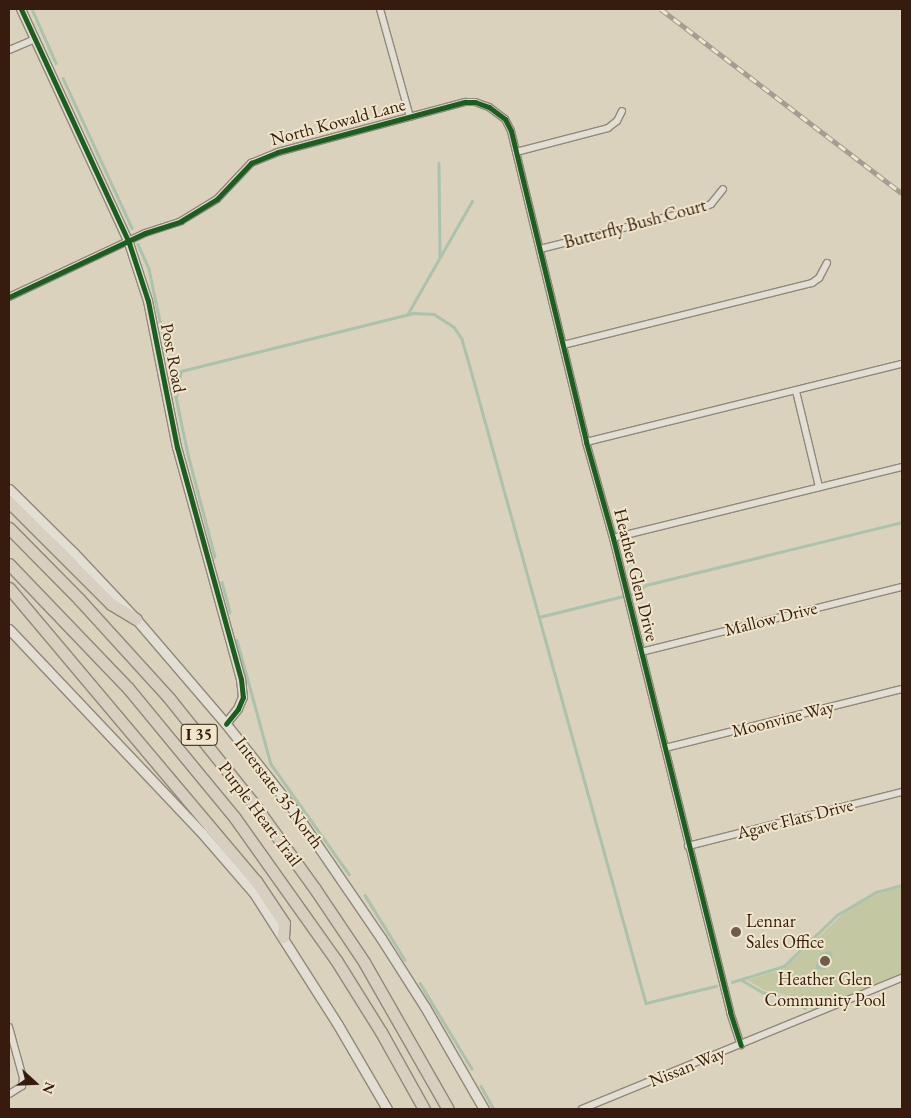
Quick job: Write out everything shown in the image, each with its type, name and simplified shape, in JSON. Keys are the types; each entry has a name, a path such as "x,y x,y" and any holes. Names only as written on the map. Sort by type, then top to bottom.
{"highway":[{"path":"9,502 111,604 136,619"},
{"name":"Purple Heart Trail","path":"9,528 79,599 169,698 254,803 364,962 448,1109"},
{"name":"Purple Heart Trail","path":"9,564 122,681 235,818 341,967 381,1032 424,1109"},
{"path":"9,588 256,881 284,923 283,937"}],"main road":[{"name":"Interstate 35 North","path":"9,489 74,553 136,619 226,724 334,867 425,1007 484,1109"},
{"path":"9,629 223,855 254,893 283,937 387,1109"}],"street":[{"name":"Post Road","path":"21,9 129,242 148,301 184,473 241,680 242,697 240,703 226,724"},
{"path":"380,9 410,117"},
{"path":"9,50 35,39"},
{"name":"North Kowald Lane","path":"9,297 145,233 181,221 205,209 251,163 278,152 465,102 475,102 500,114"},
{"path":"516,152 608,128 617,121 622,111"},
{"name":"Heather Glen Drive","path":"500,114 511,131 586,442 613,538 688,846 730,1012 742,1045"},
{"name":"Butterfly Bush Court","path":"540,249 702,208 711,204 723,189"},
{"path":"563,345 812,283 820,278 827,264"},
{"path":"586,442 902,364"},
{"path":"796,390 819,487"},
{"path":"613,538 902,467"},
{"name":"Mallow Drive","path":"641,652 902,587"},
{"name":"Moonvine Way","path":"665,748 902,689"},
{"name":"Agave Flats Drive","path":"688,846 902,792"},
{"name":"Nissan Way","path":"582,1109 902,978"},
{"path":"9,1027 23,1078 22,1086 9,1094"}],"shaded area":[{"path":"902,887 902,973 812,1010 798,998 764,990 747,980 784,969 846,911 878,894"},
{"name":"Heather Glen Community Pool","path":"831,951 833,958 825,970 815,969 819,955 822,952"}],"waterway":[{"path":"32,9 56,63"},
{"path":"63,78 132,228"},
{"path":"439,163 440,257"},
{"path":"407,315 472,201"},
{"path":"138,244 149,269 189,458 215,557"},
{"path":"176,398 181,371 414,313 434,314 454,327 462,339 467,356 646,1003 716,986"},
{"path":"539,617 635,593 646,585 902,522"},
{"path":"222,582 230,612"},
{"path":"237,640 271,764 349,874"},
{"path":"732,982 784,966 837,915 876,892 902,885"},
{"path":"365,895 405,960"},
{"path":"742,980 762,992 798,1001 805,1008"},
{"path":"420,983 472,1069"},
{"path":"481,1086 494,1109"}],"railway":[{"path":"661,9 902,193"}],"cycle path":[{"path":"21,9 129,243 148,301 177,447 241,679 243,697 238,709 226,724"},
{"path":"9,297 145,233 181,221 217,199 251,163 278,152 465,102 475,102 489,107 505,119 511,131 586,442 613,538 730,1012 741,1045"}],"place":[{"name":"Lennar Sales Office","path":"736,932"},
{"name":"Heather Glen Community Pool","path":"825,961"}]}
